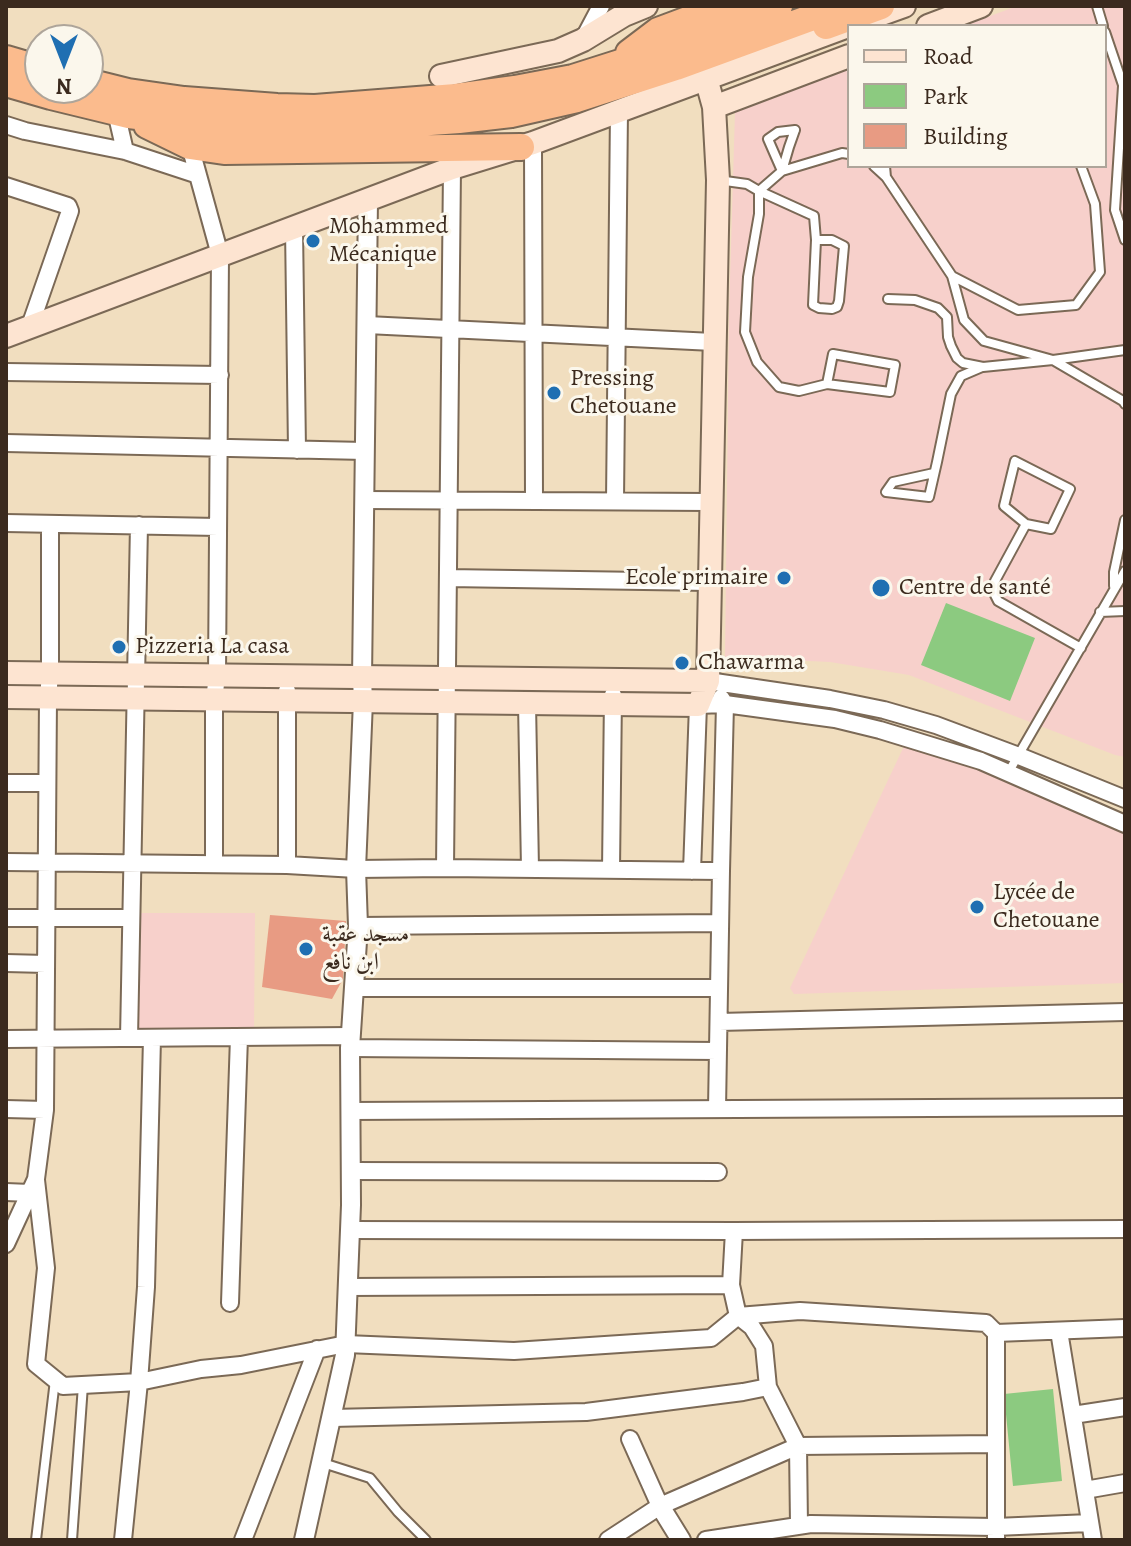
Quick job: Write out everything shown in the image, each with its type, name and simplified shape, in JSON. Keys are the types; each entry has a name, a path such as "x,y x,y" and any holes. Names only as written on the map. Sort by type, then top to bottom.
{"highway":[{"path":"615,65 658,31 668,16 725,6"},
{"path":"104,86 184,100 315,108 456,97 573,78 779,6"},
{"path":"6,83 123,114 227,127 317,130 459,120 511,114 577,99 676,67 843,6"},
{"path":"676,67 749,54 881,6"},
{"path":"123,114 190,146 224,151 527,145"}],"main road":[{"path":"441,76 545,55 573,46 624,15 646,6"},
{"path":"854,24 904,6"},
{"path":"933,24 981,6"},
{"path":"6,336 452,168 527,145 847,27"},
{"path":"714,107 847,57"},
{"path":"6,697 698,705 708,681 718,180 714,107 706,78"},
{"path":"6,673 708,681"}],"street":[{"path":"583,40 601,6"},
{"path":"615,501 619,110"},
{"path":"123,114 125,151"},
{"path":"6,125 125,151 198,175"},
{"path":"527,145 534,333 534,501"},
{"path":"190,146 220,255 214,864"},
{"path":"445,868 452,168"},
{"path":"6,186 68,206 70,211 30,326"},
{"path":"304,1540 346,1344 351,1171 350,1042 358,926 356,869 363,701 368,200"},
{"path":"294,228 297,450"},
{"path":"367,325 713,342"},
{"path":"6,372 220,375"},
{"path":"6,443 365,451"},
{"path":"364,500 710,502"},
{"path":"6,523 218,527"},
{"path":"6,1244 33,1186 45,1110 50,524"},
{"path":"129,1038 139,525"},
{"path":"448,578 709,582"},
{"path":"287,678 287,865"},
{"path":"611,870 612,679"},
{"path":"708,681 725,704 717,1109"},
{"path":"708,681 884,710 936,725 1125,799"},
{"path":"527,703 530,869"},
{"path":"692,871 698,705 725,704 835,719 880,730 981,761 1125,824"},
{"path":"880,730 884,710"},
{"path":"6,783 47,783"},
{"path":"6,862 287,865 356,869 721,871"},
{"path":"6,918 131,918"},
{"path":"358,926 720,923"},
{"path":"6,963 46,964"},
{"path":"354,988 719,988"},
{"path":"719,1022 1125,1012"},
{"path":"6,1039 239,1037 718,1051"},
{"path":"230,1303 239,1037"},
{"path":"123,1540 146,1287 152,1038"},
{"path":"350,1111 1125,1107"},
{"path":"6,1109 45,1110"},
{"path":"351,1171 718,1172"},
{"path":"6,1192 33,1186"},
{"path":"33,1186 46,1268 36,1364 63,1386 139,1382 346,1344 514,1351 711,1338 738,1316 800,1311 986,1323 996,1333 996,1534"},
{"path":"350,1230 1125,1229"},
{"path":"734,1231 731,1285 738,1316 752,1327 764,1346 768,1387 798,1446 799,1525"},
{"path":"348,1287 731,1285"},
{"path":"996,1333 1125,1328"},
{"path":"706,1540 811,1524 996,1534 1092,1532 1059,1331"},
{"path":"243,1540 317,1349"},
{"path":"332,1418 586,1412 768,1387"},
{"path":"1073,1415 1125,1407"},
{"path":"630,1439 660,1506 681,1540"},
{"path":"608,1540 660,1506 798,1446 994,1444"},
{"path":"1085,1490 1125,1483"}],"lane":[{"path":"1107,38 1124,87 1115,210 1125,240"},
{"path":"795,130 789,147 782,171 768,139 778,132 795,130"},
{"path":"827,384 833,354 895,365 890,392 827,384 799,391 779,387 757,362 745,332 748,277 759,214 759,191 782,171 847,151"},
{"path":"876,168 886,177 952,276 964,320 984,341 1053,360 1125,404"},
{"path":"885,168 886,177"},
{"path":"952,276 1018,310 1076,305 1100,272 1095,204 1082,168"},
{"path":"718,180 747,184 814,216 813,305 832,309 837,307 839,301 844,246 832,240 816,240"},
{"path":"888,299 915,300 938,308 947,317 948,337 957,358 963,363 983,367"},
{"path":"934,473 893,482 886,492 929,497 951,394 961,376 983,367 1125,350"},
{"path":"1015,461 1070,489 1051,529 1026,524 1004,506 1015,461"},
{"path":"1114,590 1114,572 1125,520"},
{"path":"1026,524 1018,534 993,591 998,601 1081,648"},
{"path":"1008,773 1125,571"},
{"path":"1100,612 1125,611"},
{"path":"36,1540 55,1379"},
{"path":"72,1540 83,1385"},
{"path":"322,1463 370,1478 426,1540"}],"shaded area":[{"path":"1017,6 1125,6 1125,757 909,675 830,662 725,657 735,112 847,70 847,168 1107,168 1107,24 969,24"},
{"name":"Lycée de Chetouane","path":"905,744 985,769 1125,830 1125,983 794,994 790,988"},
{"path":"138,913 255,913 254,1030 137,1030"}],"green space":[{"path":"946,603 1035,638 1010,701 921,665"},
{"path":"1053,1389 1062,1481 1013,1486 1004,1394"}],"building":[{"name":"مسجد عقبة ابن نافع","path":"270,915 346,921 343,979 332,999 262,987"}],"place":[{"name":"Mohammed Mécanique","path":"313,241"},
{"name":"Pressing Chetouane","path":"554,393"},
{"name":"Ecole primaire","path":"784,578"},
{"name":"Centre de santé","path":"881,588"},
{"name":"Pizzeria La casa","path":"119,647"},
{"name":"Chawarma","path":"682,663"},
{"name":"Lycée de Chetouane","path":"977,907"},
{"name":"مسجد عقبة ابن نافع","path":"306,949"}]}
